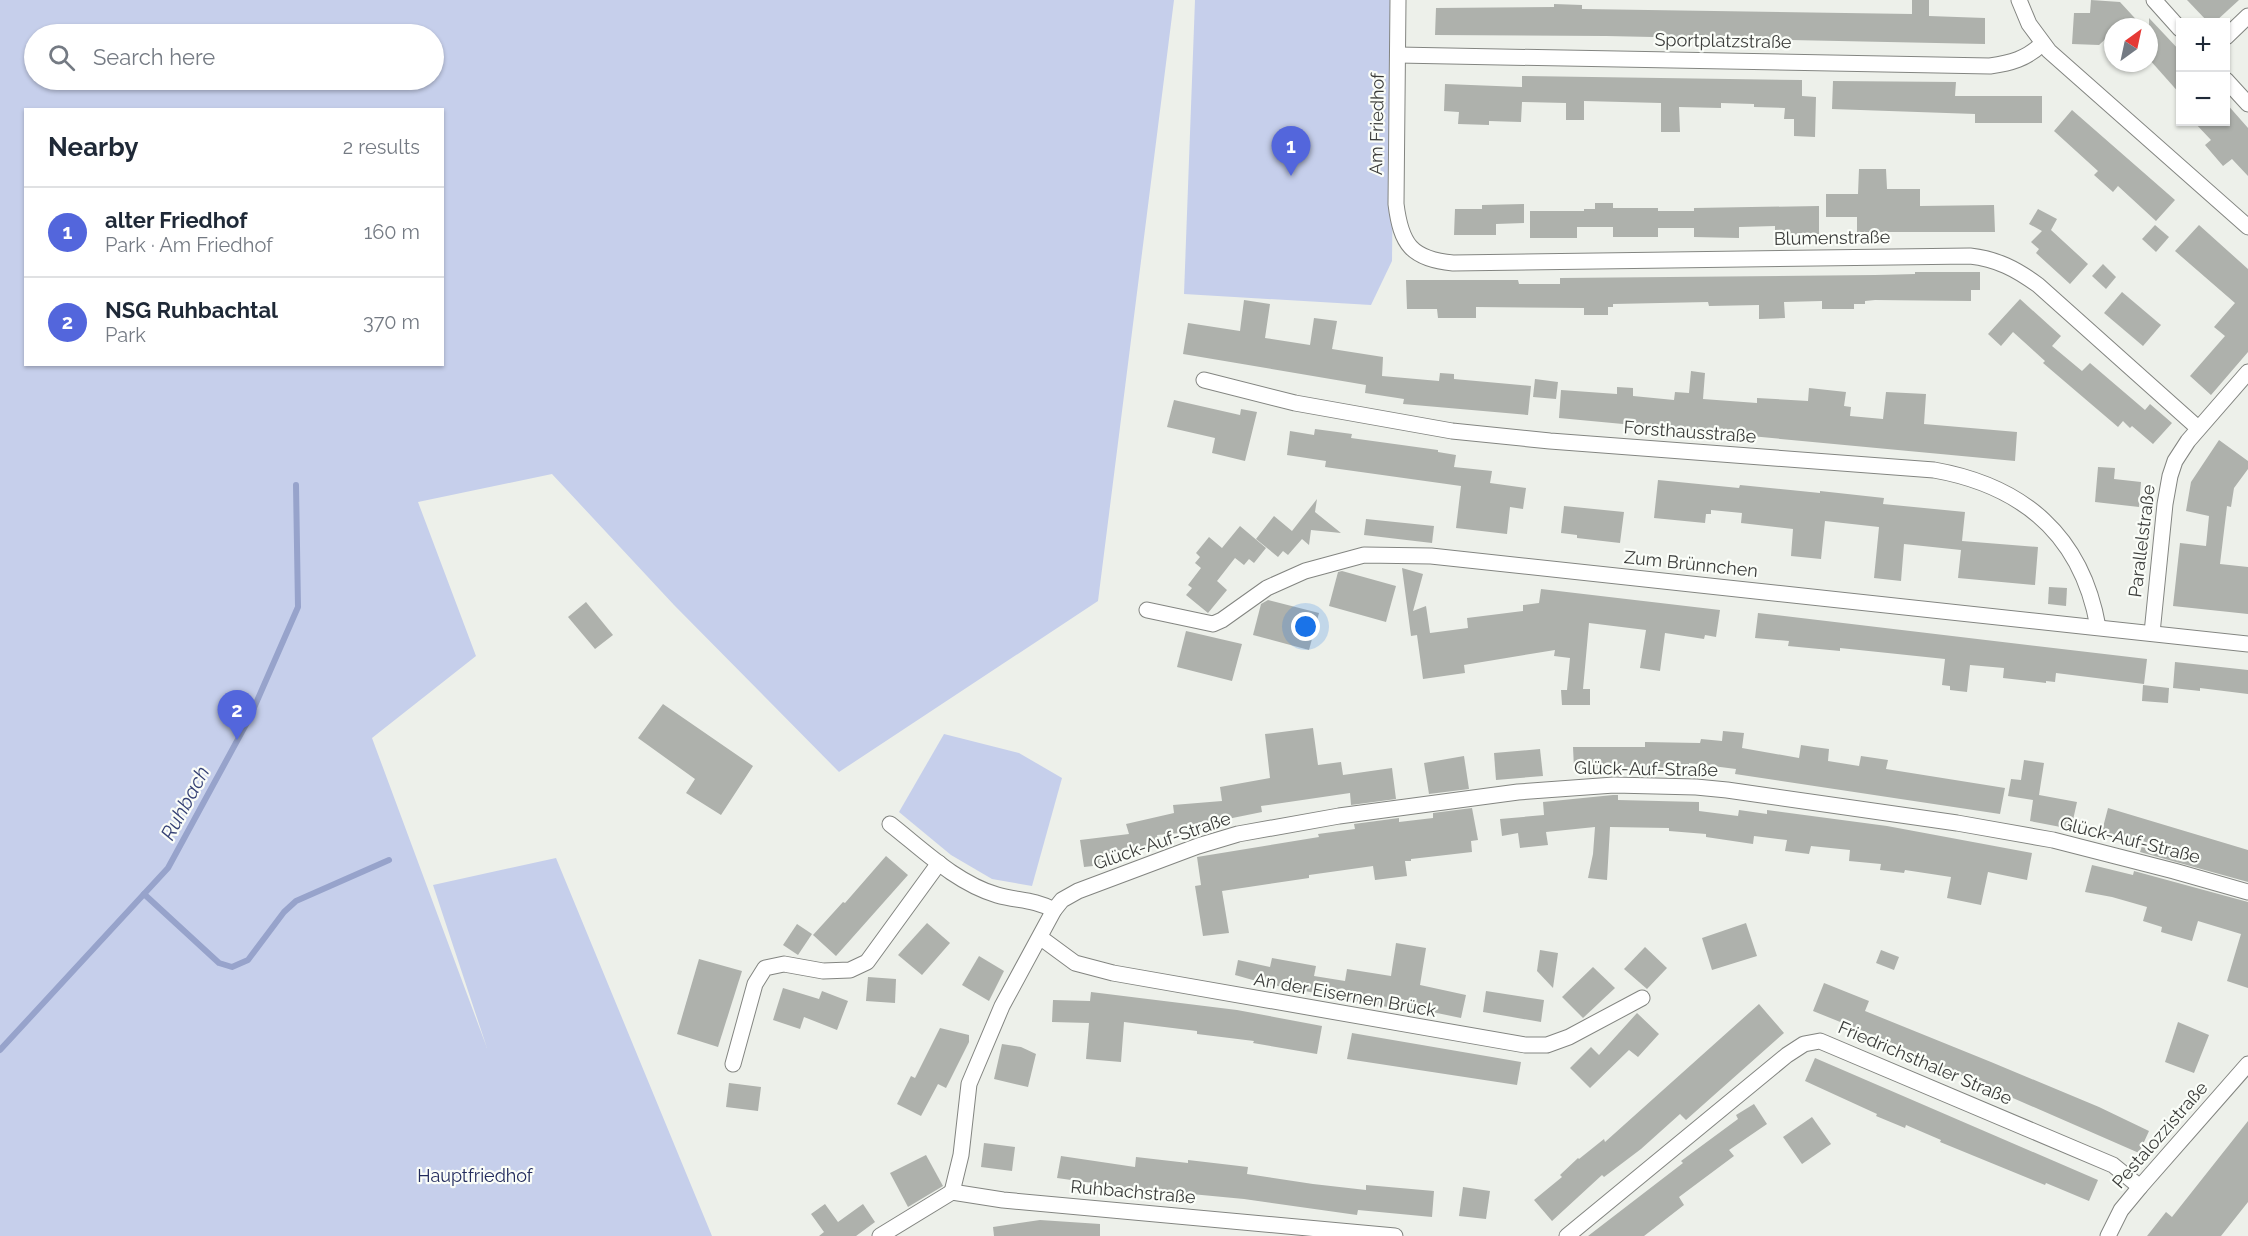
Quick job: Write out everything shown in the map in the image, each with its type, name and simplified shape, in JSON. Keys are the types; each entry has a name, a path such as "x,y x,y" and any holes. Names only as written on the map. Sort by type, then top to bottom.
{"street":[{"name":"Am Friedhof","path":"1398,0 1396,204 1399,225 1409,246"},
{"path":"2019,0 2029,24 2042,44 2248,227"},
{"path":"2154,0 2176,23"},
{"path":"2230,34 2248,16"},
{"name":"Sportplatzstraße","path":"1398,55 1989,66 2020,60 2042,44"},
{"path":"2230,84 2248,104"},
{"name":"Blumenstraße","path":"1409,246 1419,255 1433,261 1453,263 1970,256 1984,258 2017,270 2038,285 2198,428"},
{"name":"Parallelstraße","path":"2152,633 2164,504 2175,461 2198,428 2248,372"},
{"name":"Forsthausstraße","path":"1204,380 1295,404 1452,431 1550,441 1934,470 1958,474 1983,482 2016,498 2063,540 2081,568 2088,585 2098,627"},
{"name":"Zum Brünnchen","path":"1147,610 1213,624 1267,588 1305,571 1364,555 1431,556 2248,644"},
{"name":"Glück-Auf-Straße","path":"1054,910 1062,900 1078,891 1198,846 1238,834 1339,816 1518,792 1614,785 1727,790 1968,825 2053,840 2248,892"},
{"path":"880,1236 952,1192 961,1155 969,1084 1002,1006 1041,938 1054,910 1039,902 996,894 968,882 939,863 890,824"},
{"path":"733,1064 755,984 765,968 784,964 823,971 850,970 867,962 939,863"},
{"name":"An der Eisernen Brück","path":"1041,938 1075,963 1113,973 1525,1045 1547,1045 1569,1037 1642,998"},
{"name":"Friedrichsthaler Straße","path":"1567,1236 1787,1054 1804,1044 1820,1041 2113,1165 2140,1186"},
{"name":"Pestalozzistraße","path":"2108,1236 2121,1210 2140,1186 2248,1064"},
{"name":"Ruhbachstraße","path":"952,1192 1015,1201 1395,1236"}],"green space":[{"name":"Hauptfriedhof","path":"0,0 1174,0 1098,601 839,772 674,605 552,474 418,502 476,656 372,738 487,1048 433,885 556,858 712,1236 0,1236"},
{"path":"1195,0 1395,0 1392,261 1371,305 1184,294"},
{"path":"944,734 1019,753 1062,778 1032,886 992,879 951,855 899,812"}],"building":[{"path":"1912,0 1929,0 1929,16 1985,18 1985,44 1435,35 1436,8 1554,7 1554,4 1582,5 1582,9 1912,14"},
{"path":"2091,0 2120,2 2135,18 2104,18 2104,40 2099,45 2072,44 2074,13 2090,13"},
{"path":"2187,0 2239,0 2219,18 2204,18"},
{"path":"2158,28 2176,47 2176,89 2158,69"},
{"path":"1522,76 1802,80 1802,96 1816,97 1815,137 1794,136 1794,119 1784,119 1785,108 1754,107 1754,104 1721,103 1721,108 1679,107 1680,132 1661,132 1661,103 1584,101 1584,120 1566,120 1566,103 1522,102 1521,122 1489,121 1489,125 1458,124 1459,112 1444,111 1445,84 1522,87"},
{"path":"1833,81 1956,82 1955,96 2042,96 2042,123 1975,123 1975,114 1832,109"},
{"path":"2230,108 2248,128 2248,176 2232,159 2223,166 2205,145 2211,140 2198,126 2230,126"},
{"path":"2072,110 2175,200 2156,221 2118,186 2113,192 2094,175 2098,171 2054,131"},
{"path":"1859,169 1886,169 1887,189 1920,189 1920,206 1994,205 1995,232 1857,232 1857,217 1826,217 1826,194 1858,194"},
{"path":"1595,203 1613,203 1613,208 1658,208 1658,211 1694,211 1694,208 1819,206 1819,234 1775,235 1775,226 1739,227 1739,238 1694,237 1694,228 1658,228 1658,237 1613,237 1613,227 1577,227 1577,238 1530,238 1530,211 1584,211 1584,209 1595,209"},
{"path":"1524,204 1524,223 1496,224 1496,235 1454,235 1455,209 1482,209 1482,205"},
{"path":"2038,209 2057,219 2051,230 2088,264 2070,284 2036,253 2039,249 2031,242 2042,231 2029,224"},
{"path":"2155,225 2169,237 2156,252 2142,239"},
{"path":"2199,225 2248,269 2248,352 2211,395 2190,376 2225,336 2214,327 2235,303 2175,251"},
{"path":"2103,264 2116,277 2106,289 2092,276"},
{"path":"1915,272 1980,272 1980,290 1971,290 1971,301 1875,300 1865,301 1865,304 1854,304 1854,309 1822,309 1822,301 1784,302 1785,318 1759,319 1759,305 1709,306 1708,302 1613,304 1613,307 1608,307 1608,315 1584,315 1584,308 1476,307 1476,318 1438,318 1437,309 1407,309 1406,280 1518,280 1519,284 1560,284 1560,278 1875,275 1915,274"},
{"path":"2122,292 2161,325 2143,346 2104,313"},
{"path":"2020,299 2061,336 2052,346 2082,371 2090,363 2145,410 2150,404 2172,423 2153,444 2123,421 2118,427 2043,363 2045,361 2013,332 2001,346 1988,334"},
{"path":"1244,300 1270,304 1265,338 1310,345 1314,318 1337,321 1332,349 1383,357 1382,376 1439,381 1440,373 1454,374 1454,379 1531,386 1528,415 1403,404 1404,399 1365,393 1366,385 1183,354 1188,323 1240,331"},
{"path":"1691,371 1705,373 1703,399 1757,403 1757,398 1808,401 1809,388 1846,392 1844,406 1851,407 1850,416 1883,419 1886,392 1926,394 1924,424 2017,432 2015,461 1559,418 1561,390 1617,394 1617,387 1633,388 1633,396 1674,400 1675,392 1689,393"},
{"path":"1535,379 1558,382 1556,399 1533,397"},
{"path":"1174,400 1240,415 1241,409 1257,412 1245,461 1212,453 1215,438 1167,427"},
{"path":"1315,429 1352,434 1351,438 1438,450 1438,452 1456,455 1454,467 1492,471 1490,483 1526,488 1523,509 1510,507 1507,534 1456,528 1461,486 1325,467 1326,461 1287,455 1290,431 1314,435"},
{"path":"2219,440 2248,461 2248,469 2234,488 2231,507 2227,506 2220,564 2248,567 2248,614 2173,606 2180,543 2206,546 2209,516 2186,511 2191,482"},
{"path":"2098,467 2115,468 2114,479 2141,482 2139,507 2095,502"},
{"path":"1658,480 1739,488 1740,485 1820,493 1820,491 1884,498 1883,504 1965,512 1962,541 2038,547 2035,585 1958,578 1961,550 1904,544 1901,581 1874,578 1879,527 1825,521 1821,559 1791,556 1793,529 1741,523 1742,513 1711,510 1711,514 1706,514 1705,523 1654,518"},
{"path":"1317,499 1315,512 1341,533 1311,530 1309,545 1302,539 1288,555 1283,551 1278,557 1256,539 1274,516 1292,531"},
{"path":"1564,506 1624,512 1620,543 1577,538 1577,535 1561,533"},
{"path":"1366,519 1434,526 1432,543 1364,535"},
{"path":"1240,526 1266,548 1254,563 1249,559 1244,565 1235,558 1217,581 1227,590 1208,613 1186,595 1192,588 1188,585 1201,568 1195,563 1200,557 1196,553 1209,537 1222,548"},
{"path":"1402,568 1423,574 1413,611 1426,606 1430,633 1468,628 1467,618 1523,611 1523,605 1539,603 1541,589 1720,610 1716,637 1705,635 1704,639 1665,633 1660,671 1640,668 1646,630 1589,623 1583,689 1590,689 1590,705 1562,705 1561,690 1567,690 1570,658 1554,656 1555,650 1464,665 1465,673 1423,679 1417,635 1411,636"},
{"path":"1342,571 1396,586 1386,622 1329,606 1338,572"},
{"path":"2049,587 2067,588 2066,606 2048,604"},
{"path":"1268,600 1319,613 1309,650 1253,635 1261,604"},
{"path":"586,602 613,635 595,649 568,617"},
{"path":"1758,613 2147,659 2144,684 2056,673 2055,682 2046,681 2046,683 2003,678 2004,668 1970,665 1967,692 1950,690 1950,686 1942,685 1945,659 1840,648 1840,651 1788,646 1789,641 1755,638"},
{"path":"1186,631 1242,644 1232,681 1177,667"},
{"path":"2175,662 2248,670 2248,694 2200,688 2200,691 2173,688"},
{"path":"2143,685 2169,688 2168,703 2142,701"},
{"path":"663,704 753,766 721,815 686,793 695,779 638,738"},
{"path":"1313,728 1318,765 1341,762 1343,775 1392,768 1396,799 1351,805 1350,793 1261,806 1262,812 1203,824 1203,831 1157,835 1159,844 1110,855 1111,864 1084,867 1080,840 1129,834 1126,824 1174,813 1173,805 1222,801 1220,787 1270,778 1265,734"},
{"path":"1723,731 1744,733 1742,748 1799,758 1801,745 1829,749 1828,761 1859,766 1861,756 1888,760 1886,769 2005,788 2000,814 1735,774 1736,769 1689,763 1689,771 1574,768 1573,747 1645,747 1645,742 1700,743 1701,739 1722,741"},
{"path":"1540,749 1543,776 1496,780 1494,753"},
{"path":"1464,756 1469,789 1429,794 1424,763"},
{"path":"2024,760 2044,763 2039,795 2077,802 2071,829 2030,821 2033,800 2008,796 2011,779 2021,780"},
{"path":"1618,795 1618,800 1699,802 1699,811 1738,816 1739,810 1767,814 1767,810 1887,826 2032,853 2027,880 1988,872 1981,905 1947,898 1951,877 1905,870 1904,873 1880,870 1881,864 1849,861 1850,850 1811,846 1809,854 1785,851 1787,840 1754,836 1753,844 1706,837 1706,834 1669,831 1669,828 1610,827 1607,880 1588,878 1595,827 1546,832 1548,845 1520,848 1518,833 1502,836 1500,819 1544,815 1543,802"},
{"path":"1472,808 1478,840 1471,841 1472,852 1405,861 1407,876 1375,880 1373,866 1222,891 1229,933 1203,936 1195,886 1201,885 1197,857 1319,837 1318,834 1355,829 1354,824 1399,818 1399,822 1433,818 1433,813"},
{"path":"2108,808 2248,850 2248,882 2140,852 2142,846 2101,835"},
{"path":"886,856 908,875 836,956 813,935"},
{"path":"2092,865 2133,875 2134,871 2248,902 2248,988 2227,981 2241,934 2198,921 2192,941 2161,932 2162,927 2143,921 2147,907 2085,892"},
{"path":"927,923 950,943 922,975 898,955"},
{"path":"1746,923 1757,956 1712,970 1702,938"},
{"path":"797,924 812,934 798,955 783,945"},
{"path":"1396,943 1426,948 1420,985 1466,995 1461,1018 1389,1003 1388,1007 1342,999 1235,975 1238,960 1270,967 1272,958 1316,966 1314,976 1345,981 1347,969 1391,976"},
{"path":"1645,947 1667,968 1647,989 1624,969"},
{"path":"1540,950 1558,953 1553,988 1537,971"},
{"path":"1881,950 1899,957 1894,970 1876,963"},
{"path":"979,956 1004,971 989,1001 962,985"},
{"path":"699,959 742,971 718,1047 677,1034"},
{"path":"1593,967 1615,988 1583,1018 1562,997"},
{"path":"868,977 896,979 895,1003 866,1001"},
{"path":"1824,983 1869,1001 1865,1011 2099,1107 2149,1131 2139,1153 1926,1060 1927,1057 1813,1011"},
{"path":"783,988 819,999 822,991 848,1001 837,1030 804,1017 800,1029 773,1020"},
{"path":"1486,991 1544,1000 1541,1022 1483,1012"},
{"path":"1091,992 1237,1010 1322,1026 1317,1054 1253,1043 1254,1041 1197,1034 1197,1031 1124,1022 1121,1062 1086,1059 1089,1023 1052,1022 1053,1000 1090,1001"},
{"path":"1759,1004 1784,1033 1686,1120 1680,1114 1641,1149 1604,1177 1602,1175 1552,1221 1534,1200 1562,1177 1560,1175 1578,1158 1604,1139 1605,1142"},
{"path":"1637,1013 1659,1034 1638,1057 1629,1050 1590,1088 1570,1068 1591,1047 1599,1055"},
{"path":"2178,1022 2209,1035 2194,1073 2165,1062"},
{"path":"940,1028 969,1035 969,1042 946,1088 938,1084 921,1116 897,1104 911,1076 915,1078"},
{"path":"1352,1033 1521,1062 1517,1085 1347,1059"},
{"path":"1002,1044 1021,1047 1036,1054 1028,1087 994,1079"},
{"path":"1815,1058 2098,1180 2089,1201 1940,1142 1941,1140 1906,1125 1905,1128 1876,1116 1877,1114 1805,1081"},
{"path":"729,1083 761,1087 758,1111 726,1107"},
{"path":"1754,1104 1767,1124 1729,1150 1734,1156 1679,1197 1684,1205 1644,1236 1588,1236 1683,1163 1681,1161 1738,1119 1736,1115"},
{"path":"1812,1117 1831,1144 1802,1164 1783,1137"},
{"path":"2248,1121 2248,1202 2221,1236 2147,1236 2166,1212 2172,1217"},
{"path":"984,1143 1015,1147 1012,1171 981,1167"},
{"path":"926,1155 943,1186 908,1207 890,1173"},
{"path":"1061,1156 1135,1167 1136,1157 1188,1163 1188,1160 1248,1167 1247,1174 1313,1184 1366,1190 1366,1185 1434,1191 1432,1217 1358,1210 1357,1215 1244,1199 1128,1188 1057,1178"},
{"path":"1463,1187 1490,1191 1486,1219 1459,1216"},
{"path":"825,1204 838,1222 863,1204 875,1222 856,1236 819,1236 824,1232 811,1214"},
{"path":"1040,1220 1100,1224 1100,1236 994,1236 993,1227"}],"waterway":[{"name":"Ruhbach","path":"0,1050 168,868 250,717 298,607 296,485"},
{"path":"144,894 219,963 232,967 248,960 284,912 296,901 389,860"}],"place":[{"name":"alter Friedhof","path":"1291,176"},
{"name":"NSG Ruhbachtal","path":"237,740"}]}
